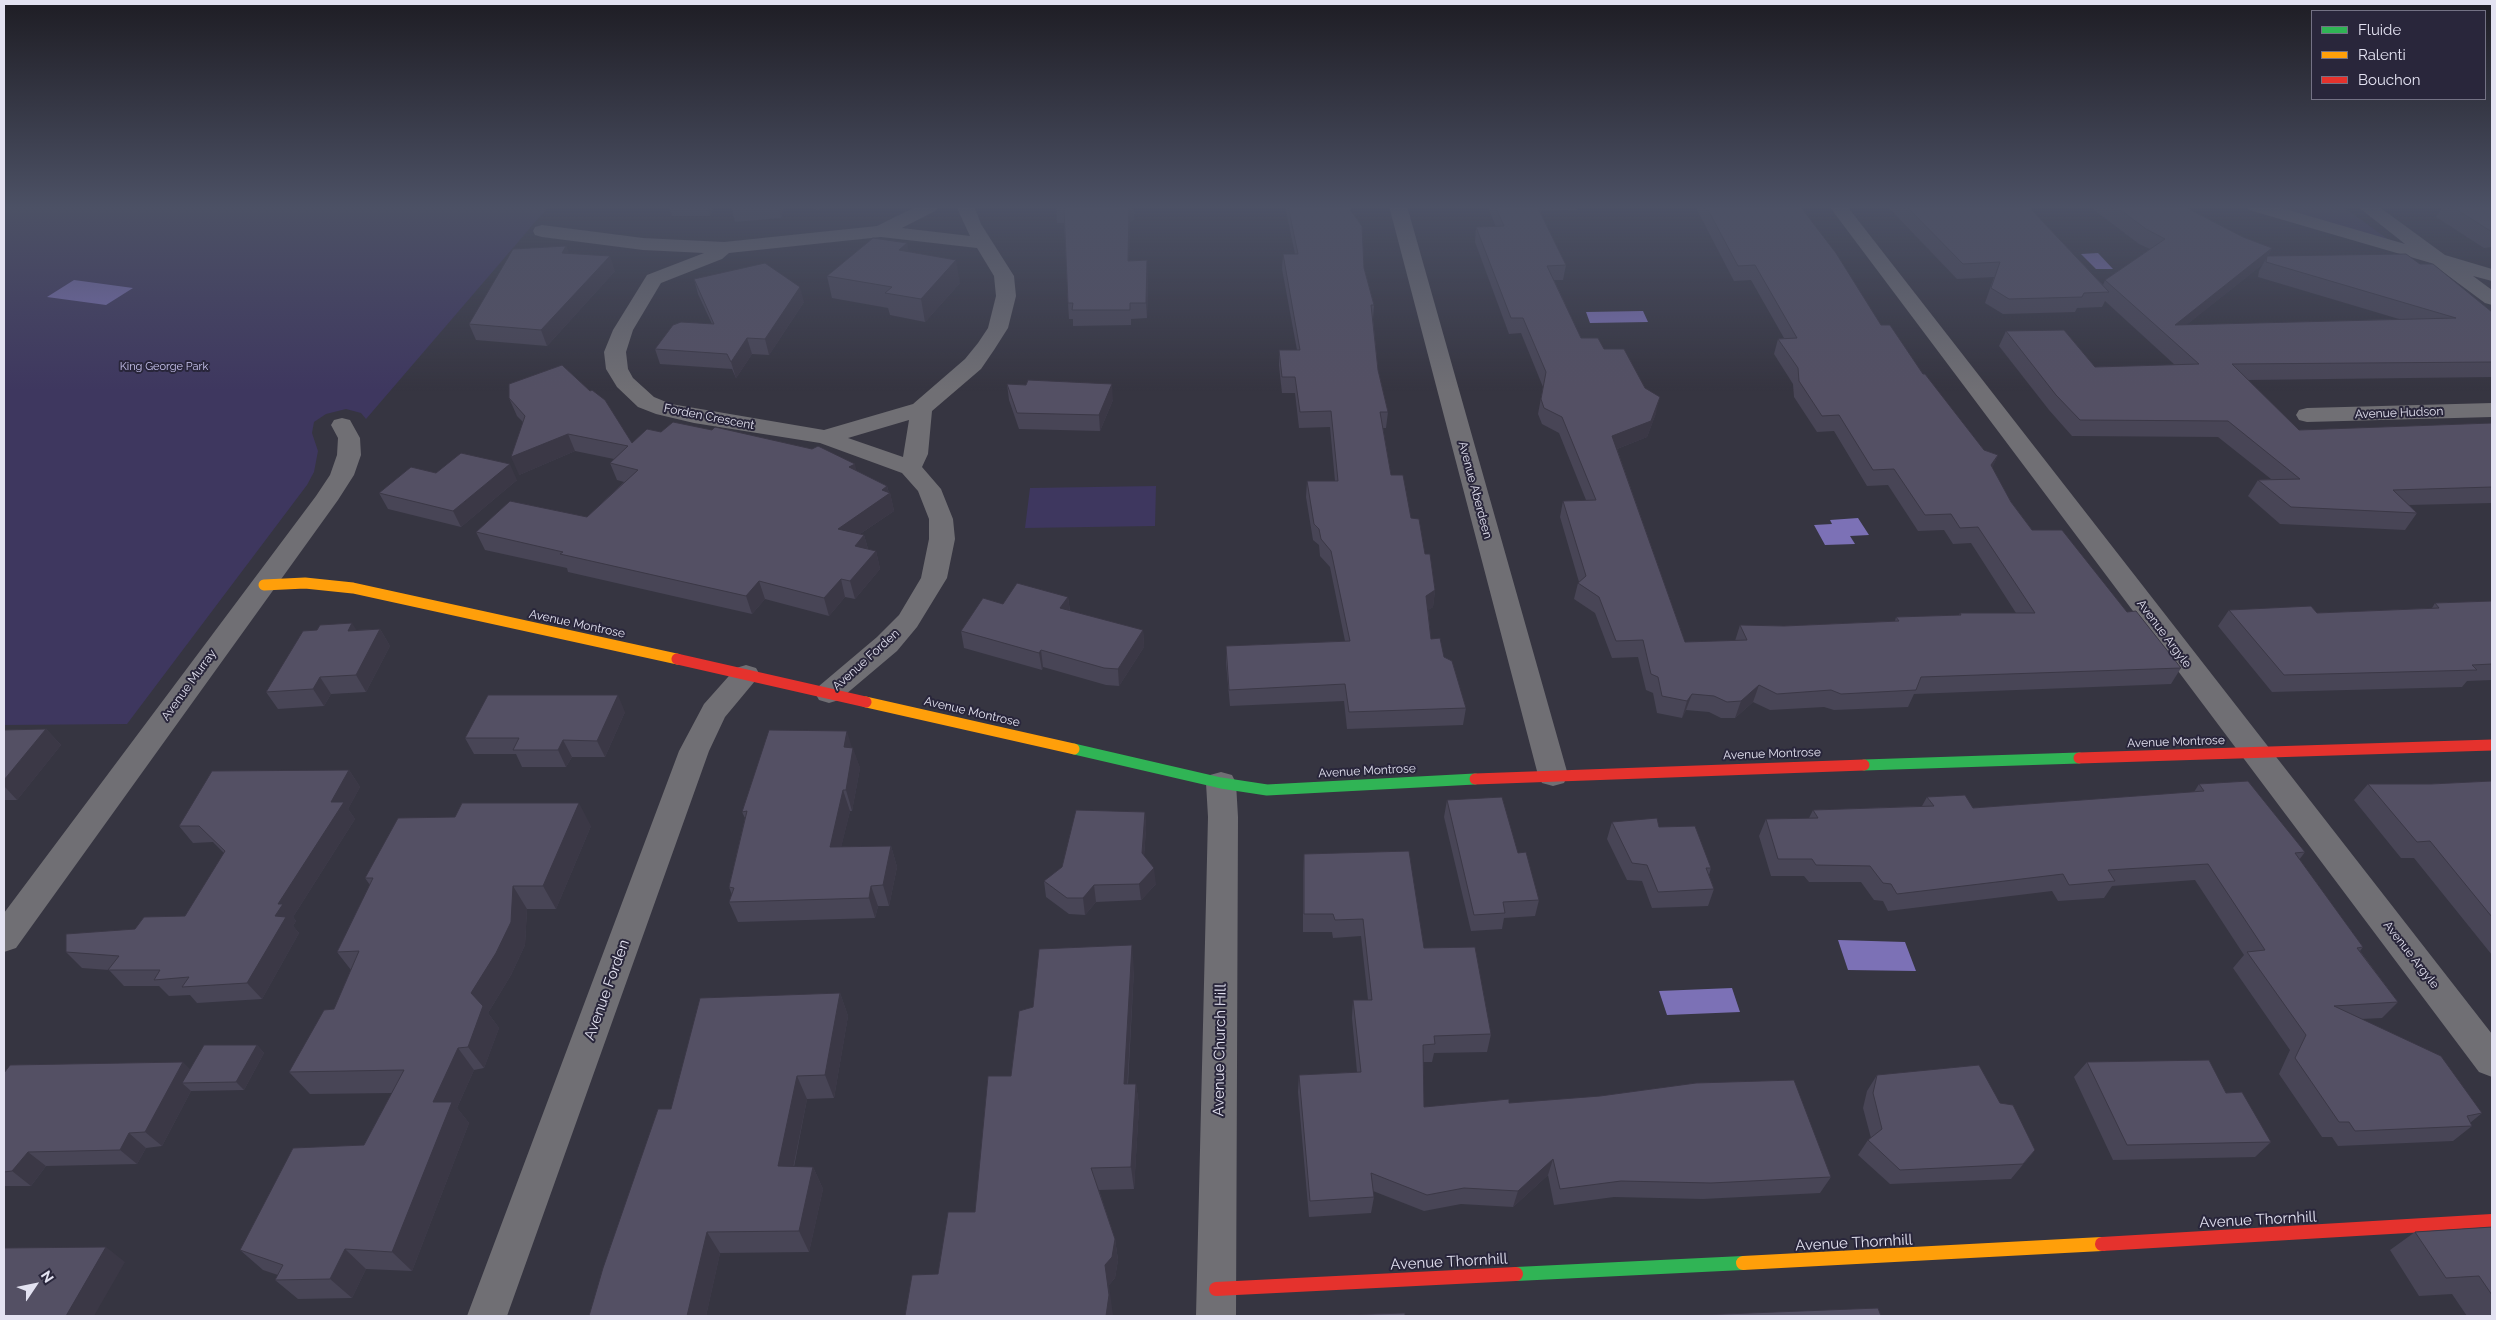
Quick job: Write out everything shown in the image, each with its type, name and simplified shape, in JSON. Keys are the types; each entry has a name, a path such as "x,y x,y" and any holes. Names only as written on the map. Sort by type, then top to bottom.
{"street":[{"path":"647,268 654,279 683,268"},
{"path":"825,437 921,408 973,364 998,328 1006,296 1004,276 999,268"},
{"name":"Avenue Aberdeen","path":"1415,268 1553,775"},
{"name":"Avenue Argyle","path":"1885,268 2492,1061"},
{"path":"2449,268 2492,299"},
{"path":"2465,268 2492,275"},
{"name":"Forden Crescent","path":"654,279 622,330 615,352 617,369 634,392 646,402 664,409 694,416 825,437 910,468"},
{"path":"910,468 916,454 921,408"},
{"name":"Avenue Hudson","path":"2306,415 2492,410"},
{"name":"Avenue Murray","path":"4,938 224,636 264,585 342,475 349,455 349,438 342,425"},
{"name":"Avenue Forden","path":"829,693 886,644 908,621 934,578 942,539 940,519 929,489 910,468"},
{"name":"Avenue Montrose","path":"264,585 305,583 352,588 829,693 1221,783 1267,790 1553,775 2492,745"},
{"name":"Avenue Forden","path":"487,1316 694,751 714,711 746,675"},
{"name":"Avenue Church Hill","path":"1216,1303 1223,817 1221,783"},
{"name":"Avenue Thornhill","path":"1216,1303 1962,1252 2492,1221"}],"green space":[{"name":"King George Park","path":"4,268 496,268 366,419 361,413 346,409 326,414 314,422 312,433 318,451 314,472 307,485 127,724 4,725"},
{"path":"1156,486 1155,526 1025,528 1030,488"}],"shaded area":[{"path":"2095,268 2113,269 2096,269"},
{"path":"74,280 133,288 106,305 47,297"},
{"path":"1643,311 1648,322 1590,323 1586,312"},
{"path":"1858,518 1869,535 1850,536 1855,544 1825,545 1814,525 1832,524 1830,520"},
{"path":"1838,940 1905,942 1916,971 1848,970"},
{"path":"1732,988 1740,1012 1667,1015 1659,991"}],"building":[{"path":"502,268 599,268 541,330 469,324"},
{"path":"745,268 772,268 800,287 765,339 747,338 731,362 727,354 655,349 673,325 681,322 714,324 694,279"},
{"path":"837,268 949,268 921,299 885,293 892,287 827,276"},
{"path":"1067,268 1147,268 1146,303 1130,303 1130,310 1072,310 1073,303 1068,303"},
{"path":"1285,268 1364,268 1374,305 1371,305 1378,370 1388,412 1380,412 1391,475 1403,475 1411,518 1419,519 1425,554 1430,554 1435,590 1426,596 1431,639 1440,638 1444,657 1452,661 1466,708 1349,712 1345,684 1229,690 1226,646 1350,641 1331,551 1321,539 1319,529 1314,524 1307,481 1338,481 1331,411 1300,412 1295,377 1282,377 1279,350 1300,350"},
{"path":"1492,268 1548,268 1581,338 1598,338 1604,349 1624,349 1645,388 1660,397 1651,421 1612,436 1685,642 1747,640 1740,625 1784,626 1899,621 1896,617 1961,615 1960,613 2035,613 1978,527 1960,528 1951,514 1925,515 1894,469 1873,470 1839,415 1822,416 1799,381 1798,368 1778,339 1797,338 1756,268 1845,268 1881,325 1890,325 1923,374 1925,374 1984,450 1998,455 1991,465 2011,502 2032,530 2062,530 2127,612 2136,611 2181,668 1921,677 1916,690 1841,694 1831,690 1777,694 1759,685 1741,701 1727,702 1714,696 1692,694 1687,701 1662,696 1658,677 1651,674 1643,640 1616,641 1599,597 1578,583 1586,576 1563,501 1596,500 1562,417 1544,408 1541,399 1546,372 1523,318 1511,318"},
{"path":"1998,268 2086,268 2109,292 2084,293 2082,297 2009,299 1991,288"},
{"path":"2123,268 2247,268 2175,325 2456,318 2285,268 2437,268 2492,312 2492,362 2232,364 2299,430 2492,423 2492,487 2393,490 2417,513 2291,507 2258,480 2300,479 2228,421 2080,420 2056,395 2006,331 2064,330 2095,367 2199,364 2105,280"},
{"path":"562,365 590,391 592,390 605,400 632,443 647,429 661,432 673,422 712,430 715,427 812,449 818,446 855,464 849,467 887,486 882,490 890,493 838,529 864,535 855,546 876,551 850,581 841,579 824,598 759,581 746,596 560,554 563,552 476,532 510,501 587,517 638,470 610,463 628,446 568,434 511,457 525,416 509,398 509,384"},
{"path":"1028,380 1112,384 1099,415 1017,413 1007,384 1026,385"},
{"path":"461,453 510,464 453,511 379,493 411,467 436,473"},
{"path":"1017,583 1068,597 1060,608 1143,630 1118,669 1104,668 1041,650 1039,653 961,631 983,598 1003,604"},
{"path":"2492,601 2492,664 2472,665 2477,670 2284,675 2229,610 2311,606 2317,613 2439,608 2435,603"},
{"path":"352,623 348,631 380,629 356,675 320,677 313,689 266,692 303,631 317,630 320,625"},
{"path":"488,695 618,695 597,741 563,740 558,750 513,750 519,738 465,738"},
{"path":"46,729 4,780 4,730"},
{"path":"769,730 847,731 844,747 853,748 846,790 843,790 830,847 891,846 883,885 871,886 869,898 729,902 734,888 729,887 747,811 742,812"},
{"path":"349,770 331,802 344,802 278,904 283,904 275,916 286,917 247,983 182,987 189,977 154,980 160,970 108,970 119,956 66,952 66,934 135,929 144,917 185,916 225,851 199,826 179,826 212,771"},
{"path":"2248,781 2305,852 2295,853 2363,947 2357,948 2398,1002 2334,1006 2441,1056 2482,1113 2467,1116 2472,1126 2355,1131 2349,1122 2339,1122 2295,1058 2306,1035 2247,952 2265,950 2208,864 2108,870 2115,881 2069,885 2063,874 1897,894 1891,884 1883,883 1870,866 1816,865 1812,859 1778,859 1766,819 1818,818 1813,810 1934,806 1927,797 1965,795 1973,808 2204,791 2199,784"},
{"path":"2492,781 2492,917 2430,841 2417,842 2368,784 2431,784"},
{"path":"1502,797 1518,853 1526,852 1539,900 1503,902 1505,913 1474,915 1447,800"},
{"path":"462,803 579,803 543,886 513,886 511,922 496,953 471,993 483,1006 468,1047 458,1048 433,1102 452,1102 392,1252 345,1249 330,1279 275,1280 283,1265 240,1250 293,1148 364,1145 404,1070 289,1072 324,1010 334,1009 359,951 337,952 373,878 365,878 398,818 455,817"},
{"path":"1076,810 1145,812 1142,853 1154,868 1139,884 1094,885 1083,898 1067,898 1044,881 1062,867"},
{"path":"1657,818 1659,827 1695,826 1711,868 1706,868 1714,889 1658,892 1647,865 1632,863 1612,822"},
{"path":"1409,851 1424,948 1475,947 1491,1034 1434,1036 1435,1044 1423,1045 1424,1107 1509,1099 1509,1103 1600,1096 1696,1083 1794,1080 1831,1177 1711,1183 1621,1181 1560,1189 1553,1159 1518,1191 1464,1188 1427,1195 1371,1173 1374,1197 1310,1201 1299,1075 1361,1072 1353,1000 1372,1000 1363,919 1335,920 1333,914 1304,914 1304,854"},
{"path":"1132,945 1124,1084 1136,1084 1131,1167 1091,1168 1115,1239 1112,1257 1105,1265 1109,1295 1106,1316 905,1316 912,1275 938,1274 948,1212 975,1212 988,1076 1011,1076 1019,1011 1033,1007 1039,949"},
{"path":"840,993 825,1075 797,1076 778,1166 813,1167 799,1231 707,1232 687,1316 589,1316 603,1268 658,1109 671,1109 700,998"},
{"path":"204,1045 257,1045 236,1082 182,1083"},
{"path":"2209,1060 2226,1093 2242,1092 2271,1142 2127,1145 2087,1062"},
{"path":"183,1062 145,1132 129,1133 120,1150 28,1152 12,1171 4,1172 4,1073 10,1065"},
{"path":"1979,1065 2000,1103 2013,1105 2035,1150 2023,1164 1900,1170 1868,1140 1882,1129 1873,1093 1877,1075"},
{"path":"2492,1227 2492,1295 2479,1276 2446,1278 2415,1232"},
{"path":"106,1247 66,1316 4,1316 4,1248"},
{"path":"1878,1308 1881,1316 1673,1316"},
{"path":"1405,1313 1405,1316 1313,1316"}],"traffic: fast":[{"path":"1074,749 1221,783 1267,790 1475,779"},
{"path":"1864,765 2079,758"},
{"path":"1516,1274 1743,1263"}],"traffic: slow":[{"path":"264,585 305,583 353,588 677,659"},
{"path":"866,702 1074,749"},
{"path":"1743,1263 2102,1244"}],"traffic: jam":[{"path":"677,659 866,702"},
{"path":"2079,758 2492,745"},
{"path":"1475,779 1864,765"},
{"path":"2102,1244 2492,1221"},
{"path":"1216,1289 1516,1274"}]}
